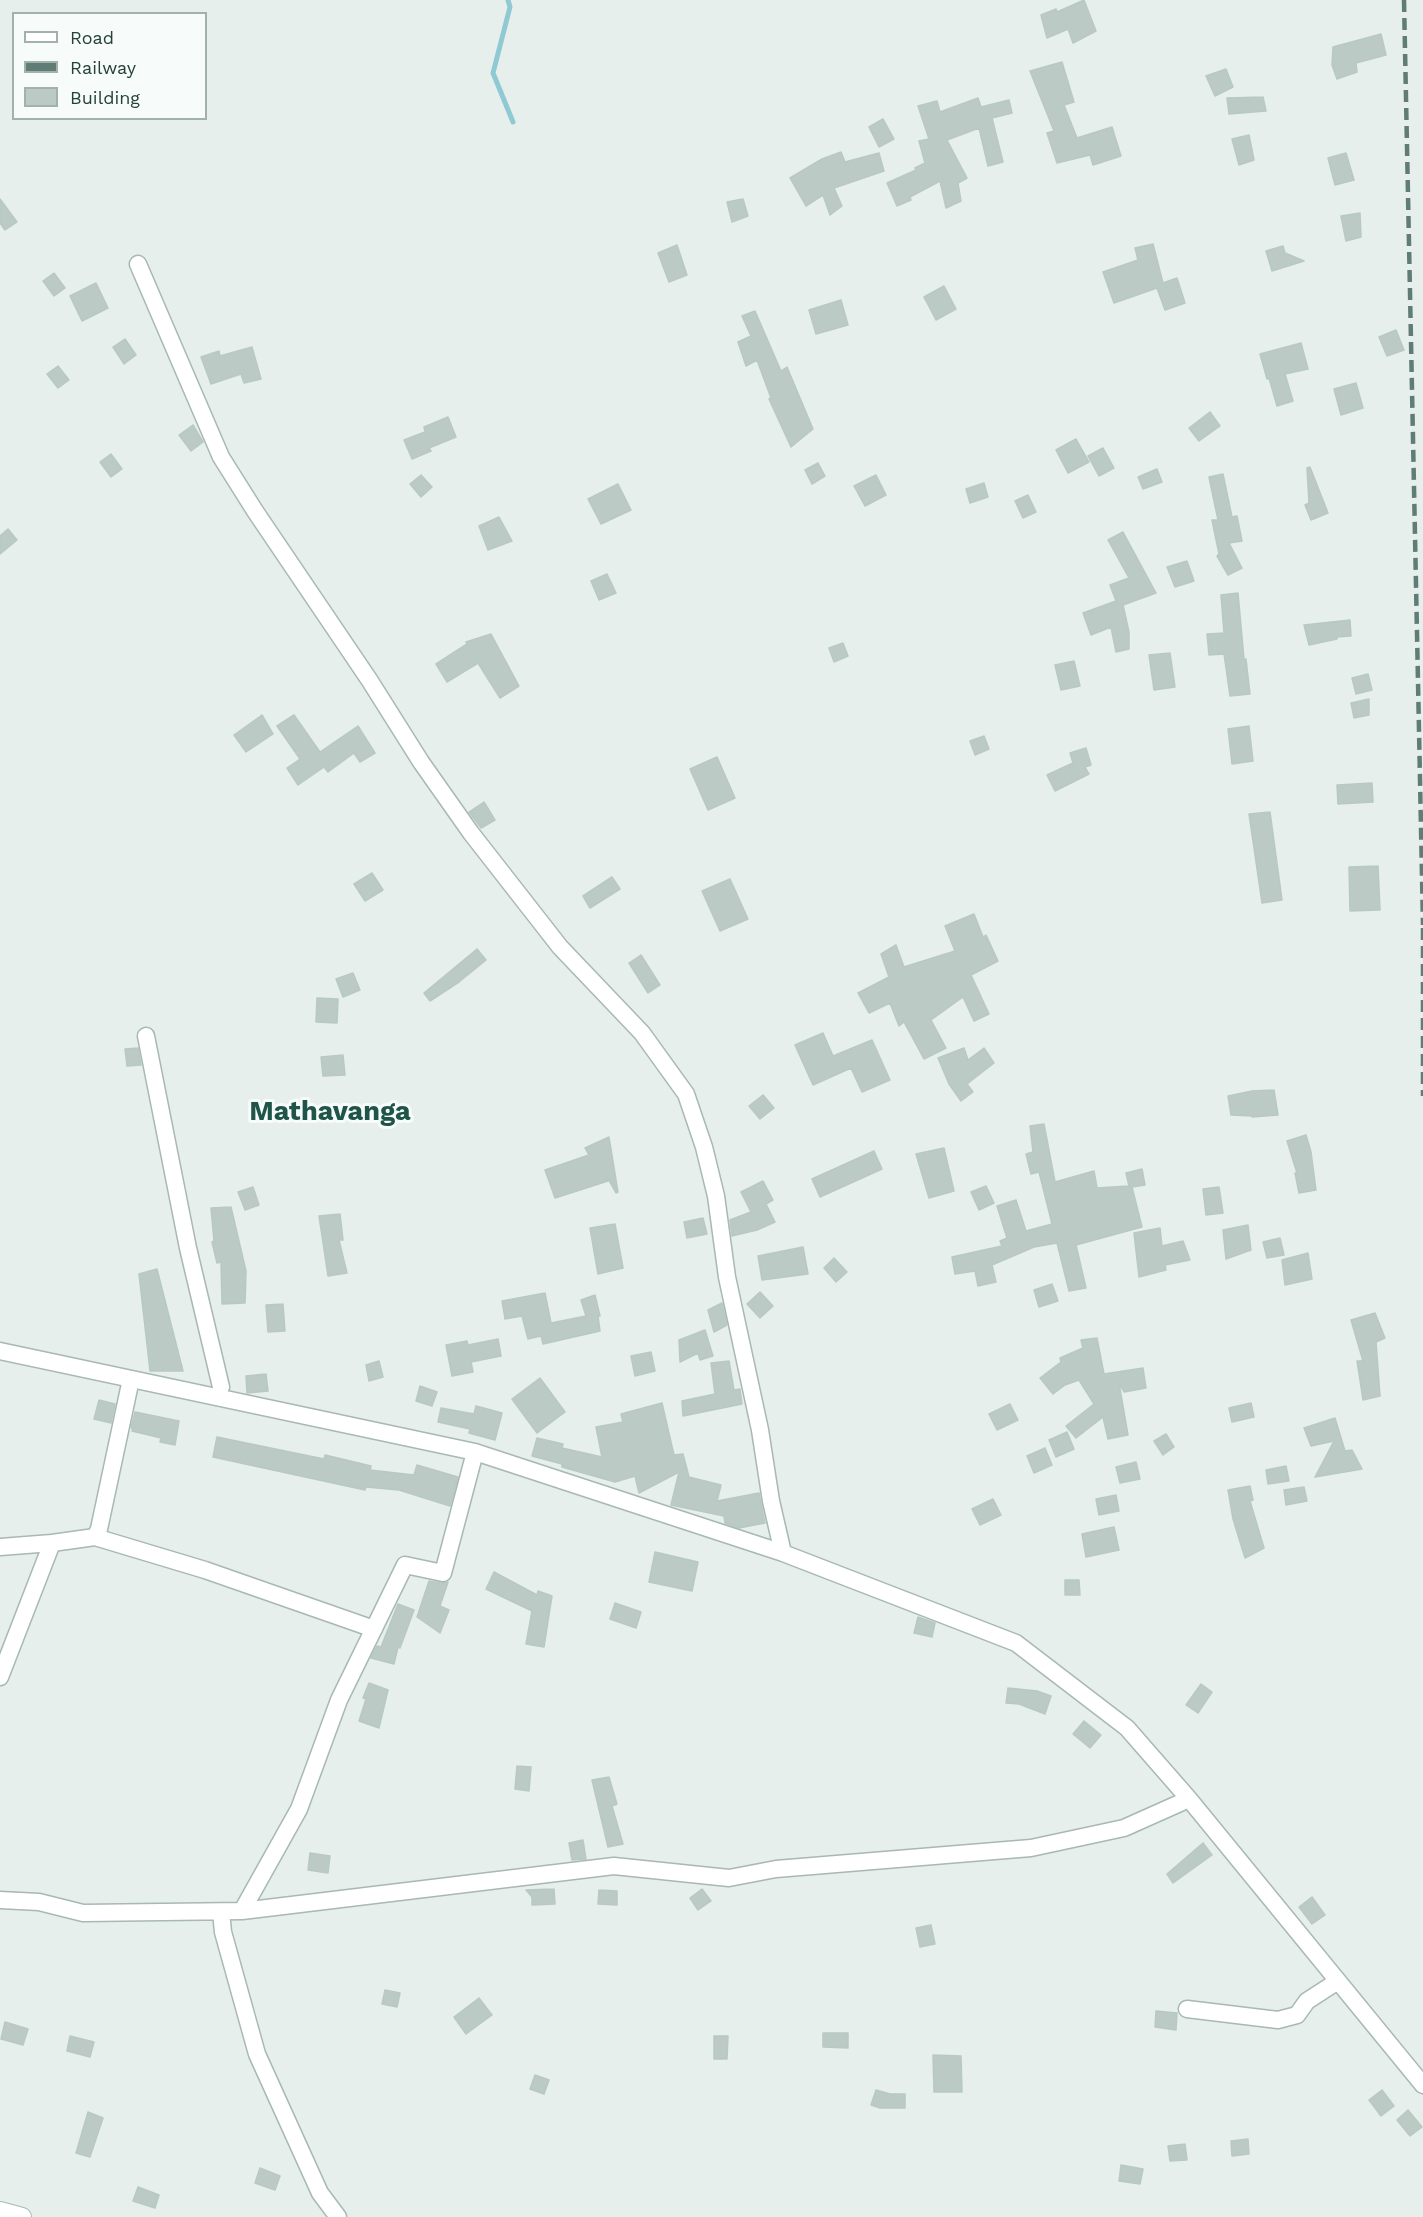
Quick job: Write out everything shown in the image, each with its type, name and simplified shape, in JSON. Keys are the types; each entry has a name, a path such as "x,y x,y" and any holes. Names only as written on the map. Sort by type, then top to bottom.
{"street":[{"path":"138,264 221,456 255,511 370,681 421,762 471,833 560,946 642,1033 686,1095 704,1147 716,1196 727,1277 760,1430 771,1501 783,1553"},
{"path":"146,1036 188,1248 221,1387"},
{"path":"0,1351 475,1452 783,1553 1016,1643 1127,1728 1189,1798 1423,2085"},
{"path":"95,1537 131,1379"},
{"path":"242,1911 299,1809 339,1700 405,1565 443,1573 475,1452"},
{"path":"0,1547 95,1537 206,1570 374,1629"},
{"path":"0,1677 52,1542"},
{"path":"0,1900 39,1902 83,1913 221,1912 614,1866 729,1878 776,1869 1031,1848 1124,1828 1189,1798"},
{"path":"221,1912 223,1932 256,2054 320,2193 338,2217"},
{"path":"1187,2009 1278,2020 1297,2015 1306,2001 1338,1981"},
{"path":"0,2211 22,2217"}],"building":[{"path":"1084,0 1096,31 1073,43 1068,29 1047,38 1041,15 1056,9 1057,12"},
{"path":"1381,34 1386,55 1356,63 1357,72 1337,79 1332,65 1333,47"},
{"path":"1062,62 1074,102 1064,105 1077,138 1112,127 1121,156 1093,165 1090,155 1057,163 1047,133 1054,131 1030,71"},
{"path":"1226,69 1233,87 1215,96 1206,76"},
{"path":"1263,97 1266,111 1229,114 1227,98"},
{"path":"978,98 981,107 1009,100 1012,113 992,118 1003,162 988,166 979,128 947,140 967,178 958,183 961,201 946,208 940,181 910,197 911,200 897,206 887,183 916,170 915,168 925,163 919,141 929,139 918,106 937,101 940,112"},
{"path":"883,119 894,139 879,147 869,127"},
{"path":"1249,135 1254,160 1239,165 1232,139"},
{"path":"841,152 845,162 879,153 884,171 834,188 842,206 830,215 823,195 806,206 790,178 822,159"},
{"path":"1346,153 1354,180 1335,185 1328,158"},
{"path":"0,199 17,222 5,230 0,223"},
{"path":"743,199 748,216 732,222 727,202"},
{"path":"1360,213 1361,237 1346,241 1341,216"},
{"path":"1153,244 1163,283 1177,278 1185,303 1165,310 1157,288 1114,303 1103,272 1138,260 1135,248"},
{"path":"677,245 687,275 669,282 658,253"},
{"path":"1283,246 1285,253 1304,261 1272,271 1266,251"},
{"path":"54,273 65,288 54,296 43,281"},
{"path":"96,283 108,308 82,321 70,296"},
{"path":"944,286 956,309 936,320 924,297"},
{"path":"841,300 848,325 816,334 809,310"},
{"path":"755,311 781,371 787,367 813,429 791,447 769,399 771,398 757,360 746,366 738,342 751,336 742,316"},
{"path":"1396,330 1404,350 1387,356 1379,337"},
{"path":"125,339 136,355 124,364 113,347"},
{"path":"1301,343 1308,369 1285,374 1293,401 1277,406 1260,354"},
{"path":"252,347 261,379 244,383 241,374 211,384 201,357 219,351 220,356"},
{"path":"58,366 69,380 58,388 47,374"},
{"path":"1356,383 1363,408 1341,415 1334,389"},
{"path":"1210,412 1220,426 1199,441 1189,428"},
{"path":"448,417 456,437 429,448 431,451 412,459 404,440 425,432 424,427"},
{"path":"193,425 203,442 191,451 179,435"},
{"path":"1076,439 1089,462 1068,473 1056,450"},
{"path":"1103,448 1114,468 1099,476 1088,456"},
{"path":"111,454 122,469 111,477 100,462"},
{"path":"818,463 825,476 812,484 805,470"},
{"path":"1310,467 1328,513 1311,520 1305,505 1309,503 1307,468"},
{"path":"1157,469 1162,482 1143,489 1138,477"},
{"path":"1223,474 1232,517 1237,516 1242,541 1229,543 1242,568 1228,575 1217,556 1219,554 1212,520 1218,520 1209,477"},
{"path":"421,475 432,487 421,497 410,484"},
{"path":"876,475 886,495 865,506 854,486"},
{"path":"984,483 988,497 970,503 966,489"},
{"path":"618,484 631,510 601,524 588,499"},
{"path":"1028,495 1036,512 1023,518 1015,501"},
{"path":"499,517 512,541 488,550 479,526"},
{"path":"8,529 17,540 0,554 0,536"},
{"path":"1123,532 1156,593 1123,605 1129,632 1129,649 1116,652 1111,627 1091,635 1083,613 1116,601 1110,585 1129,578 1108,540"},
{"path":"1187,561 1194,581 1175,587 1167,567"},
{"path":"607,574 616,593 599,600 591,581"},
{"path":"1238,593 1244,659 1246,659 1250,694 1230,696 1224,654 1209,655 1207,634 1224,633 1221,595"},
{"path":"1350,620 1351,636 1337,637 1337,639 1309,645 1304,625"},
{"path":"491,634 519,686 500,698 478,663 447,682 436,664 467,644 466,642"},
{"path":"843,643 848,656 834,662 829,648"},
{"path":"1170,653 1175,687 1154,690 1149,655"},
{"path":"1074,661 1080,686 1061,690 1055,665"},
{"path":"1368,674 1372,690 1356,694 1352,678"},
{"path":"1369,699 1369,715 1354,718 1351,703"},
{"path":"262,715 273,734 246,752 234,735"},
{"path":"294,715 320,752 358,726 375,753 360,762 354,753 328,772 324,767 298,785 287,768 300,759 277,726"},
{"path":"1249,726 1253,761 1232,764 1228,729"},
{"path":"984,736 989,749 975,755 970,741"},
{"path":"1086,748 1091,765 1085,767 1089,774 1055,791 1047,775 1073,763 1070,753"},
{"path":"717,757 735,798 708,810 690,769"},
{"path":"1372,783 1373,802 1338,804 1337,785"},
{"path":"484,802 495,820 481,828 469,812"},
{"path":"1270,812 1282,900 1262,903 1249,814"},
{"path":"1378,866 1380,910 1350,911 1349,867"},
{"path":"372,873 383,890 365,901 354,884"},
{"path":"612,877 620,889 590,908 583,896"},
{"path":"730,879 748,919 720,931 702,891"},
{"path":"974,914 983,937 986,935 998,961 971,975 989,1014 974,1021 963,997 931,1020 946,1048 924,1059 904,1022 899,1026 890,1003 869,1013 858,993 889,977 881,954 896,945 904,967 955,951 945,926"},
{"path":"477,949 486,960 459,982 430,1001 424,993"},
{"path":"641,955 660,985 648,993 629,963"},
{"path":"353,973 360,990 343,997 336,979"},
{"path":"317,998 338,999 337,1023 316,1022"},
{"path":"823,1033 833,1056 872,1040 890,1080 862,1092 851,1068 813,1085 795,1045"},
{"path":"138,1048 141,1065 127,1066 125,1049"},
{"path":"964,1048 968,1060 984,1048 994,1063 967,1084 973,1092 961,1101 949,1084 938,1058"},
{"path":"343,1055 345,1075 323,1076 321,1057"},
{"path":"1274,1090 1278,1115 1252,1117 1231,1115 1228,1096 1252,1091"},
{"path":"763,1095 774,1108 760,1119 749,1106"},
{"path":"1044,1124 1055,1182 1094,1171 1097,1188 1129,1186 1126,1173 1142,1169 1145,1185 1132,1187 1142,1227 1076,1245 1086,1288 1069,1291 1057,1243 1034,1247 992,1265 996,1282 978,1286 975,1271 955,1274 952,1257 1002,1246 1000,1241 1007,1238 997,1206 1016,1200 1026,1231 1052,1224 1039,1172 1031,1174 1026,1154 1033,1152 1030,1126"},
{"path":"1306,1135 1311,1152 1316,1190 1299,1193 1295,1173 1297,1173 1287,1141"},
{"path":"609,1137 618,1192 616,1193 607,1177 608,1181 555,1198 545,1170 589,1155 585,1148"},
{"path":"944,1148 954,1191 929,1198 916,1154"},
{"path":"874,1151 882,1169 820,1197 812,1179"},
{"path":"763,1181 773,1200 766,1204 775,1222 757,1230 732,1236 730,1220 751,1212 741,1192"},
{"path":"986,1186 994,1203 979,1210 971,1192"},
{"path":"253,1187 259,1205 245,1210 238,1192"},
{"path":"1219,1187 1223,1213 1206,1215 1203,1189"},
{"path":"231,1207 246,1271 245,1303 222,1304 221,1262 217,1263 212,1242 214,1241 211,1208"},
{"path":"340,1214 343,1240 339,1240 347,1273 328,1276 319,1216"},
{"path":"703,1218 707,1234 687,1238 684,1222"},
{"path":"615,1224 623,1268 598,1274 590,1228"},
{"path":"1248,1225 1251,1250 1226,1259 1223,1230"},
{"path":"1160,1228 1162,1246 1183,1241 1190,1260 1165,1265 1166,1270 1139,1277 1134,1233"},
{"path":"1280,1238 1284,1255 1267,1258 1263,1242"},
{"path":"803,1247 808,1274 762,1280 758,1256"},
{"path":"1308,1253 1312,1279 1285,1285 1282,1260"},
{"path":"834,1258 847,1272 836,1282 824,1268"},
{"path":"157,1269 183,1371 150,1371 139,1274"},
{"path":"1052,1284 1058,1301 1039,1307 1034,1290"},
{"path":"760,1292 773,1306 760,1318 747,1304"},
{"path":"545,1293 551,1323 586,1316 581,1300 595,1295 600,1316 598,1316 600,1331 543,1344 541,1336 528,1339 522,1316 505,1319 502,1301"},
{"path":"722,1303 727,1325 714,1332 708,1310"},
{"path":"283,1304 285,1331 268,1332 266,1305"},
{"path":"1375,1313 1385,1338 1376,1342 1380,1396 1363,1400 1357,1361 1363,1361 1351,1320"},
{"path":"705,1330 713,1356 700,1360 698,1353 680,1362 679,1340"},
{"path":"1097,1338 1104,1374 1143,1368 1146,1388 1124,1392 1119,1383 1128,1435 1108,1439 1103,1417 1076,1438 1066,1426 1094,1404 1079,1380 1065,1385 1053,1394 1040,1378 1061,1362 1060,1358 1083,1348 1081,1340"},
{"path":"498,1339 501,1356 471,1362 473,1372 452,1376 446,1345 467,1341 468,1345"},
{"path":"651,1352 655,1371 635,1376 631,1356"},
{"path":"379,1361 383,1377 369,1381 366,1365"},
{"path":"729,1361 734,1390 740,1389 742,1404 683,1416 682,1401 715,1394 711,1363"},
{"path":"266,1374 268,1391 247,1393 246,1376"},
{"path":"540,1378 565,1412 537,1433 512,1399"},
{"path":"420,1386 437,1392 432,1406 416,1401"},
{"path":"99,1400 115,1404 111,1423 94,1419"},
{"path":"662,1403 674,1455 683,1454 689,1477 721,1485 717,1501 759,1493 765,1523 739,1528 725,1523 724,1516 671,1505 679,1472 639,1493 635,1476 615,1482 532,1456 537,1438 563,1444 562,1448 602,1457 596,1427 623,1422 621,1414"},
{"path":"1251,1403 1254,1417 1232,1422 1229,1408"},
{"path":"1010,1404 1018,1420 997,1430 989,1414"},
{"path":"476,1406 502,1413 495,1440 469,1433 470,1429 438,1422 441,1408 474,1414"},
{"path":"135,1412 179,1421 175,1445 160,1442 161,1438 132,1431"},
{"path":"1335,1418 1345,1451 1352,1450 1362,1469 1315,1477 1334,1441 1311,1446 1304,1428"},
{"path":"1067,1432 1074,1449 1056,1457 1049,1440"},
{"path":"1166,1434 1174,1447 1163,1455 1154,1441"},
{"path":"217,1437 324,1459 325,1455 371,1466 370,1470 414,1475 417,1465 458,1477 450,1506 399,1490 366,1487 365,1490 213,1457"},
{"path":"1045,1448 1052,1465 1034,1473 1027,1456"},
{"path":"1136,1462 1140,1479 1120,1483 1116,1467"},
{"path":"1286,1466 1289,1481 1268,1484 1266,1470"},
{"path":"1250,1486 1253,1500 1250,1501 1264,1548 1245,1558 1233,1519 1228,1490"},
{"path":"1304,1487 1307,1501 1286,1505 1284,1490"},
{"path":"1116,1495 1119,1511 1099,1515 1096,1499"},
{"path":"993,1499 1001,1515 980,1525 972,1509"},
{"path":"1114,1527 1119,1550 1086,1557 1082,1534"},
{"path":"655,1552 698,1562 692,1591 649,1582"},
{"path":"494,1572 537,1595 538,1591 552,1596 544,1647 526,1644 532,1611 486,1589"},
{"path":"1065,1580 1079,1580 1080,1595 1065,1595"},
{"path":"429,1581 448,1582 440,1606 449,1610 440,1633 417,1617"},
{"path":"615,1603 641,1612 636,1628 610,1619"},
{"path":"398,1604 414,1610 400,1648 398,1647 394,1664 371,1658 377,1646 381,1647"},
{"path":"918,1617 935,1623 932,1637 914,1633"},
{"path":"369,1683 388,1690 379,1728 359,1721 366,1699 363,1698"},
{"path":"1201,1684 1212,1692 1198,1713 1186,1705"},
{"path":"1008,1688 1037,1691 1051,1696 1045,1714 1019,1704 1006,1703"},
{"path":"1084,1721 1101,1735 1090,1748 1073,1734"},
{"path":"517,1766 531,1767 529,1791 515,1789"},
{"path":"609,1777 617,1804 612,1806 623,1844 608,1847 592,1780"},
{"path":"583,1840 586,1859 572,1860 569,1843"},
{"path":"1203,1843 1212,1855 1173,1883 1167,1874"},
{"path":"310,1853 330,1856 328,1873 308,1870"},
{"path":"554,1889 555,1904 532,1905 532,1897 526,1890"},
{"path":"702,1889 711,1901 698,1910 690,1898"},
{"path":"599,1890 617,1891 617,1905 598,1904"},
{"path":"1312,1897 1325,1915 1312,1924 1299,1907"},
{"path":"931,1925 935,1944 920,1947 916,1928"},
{"path":"385,1990 400,1993 397,2007 382,2004"},
{"path":"479,1998 492,2015 466,2034 454,2017"},
{"path":"1156,2011 1177,2013 1176,2030 1155,2027"},
{"path":"5,2022 28,2029 23,2045 1,2039"},
{"path":"823,2033 848,2033 848,2048 823,2047"},
{"path":"70,2036 94,2042 90,2057 67,2051"},
{"path":"714,2036 728,2036 727,2059 714,2059"},
{"path":"933,2055 961,2056 962,2092 934,2092"},
{"path":"535,2075 549,2080 544,2094 530,2089"},
{"path":"876,2090 890,2094 905,2094 905,2108 880,2108 871,2105"},
{"path":"1382,2090 1394,2106 1381,2116 1369,2100"},
{"path":"1408,2110 1422,2127 1410,2136 1397,2120"},
{"path":"88,2112 103,2118 90,2157 76,2153"},
{"path":"1248,2139 1249,2154 1232,2156 1231,2141"},
{"path":"1185,2144 1187,2160 1170,2161 1168,2146"},
{"path":"1121,2165 1143,2169 1140,2184 1119,2181"},
{"path":"260,2168 280,2176 275,2190 255,2183"},
{"path":"138,2187 159,2195 155,2208 133,2201"}],"waterway":[{"path":"508,0 510,7 493,73 513,122"}],"railway":[{"path":"1404,0 1423,925"},
{"path":"1423,928 1423,1096"}],"district":[{"name":"Mathavanga","path":"330,1112"}]}
